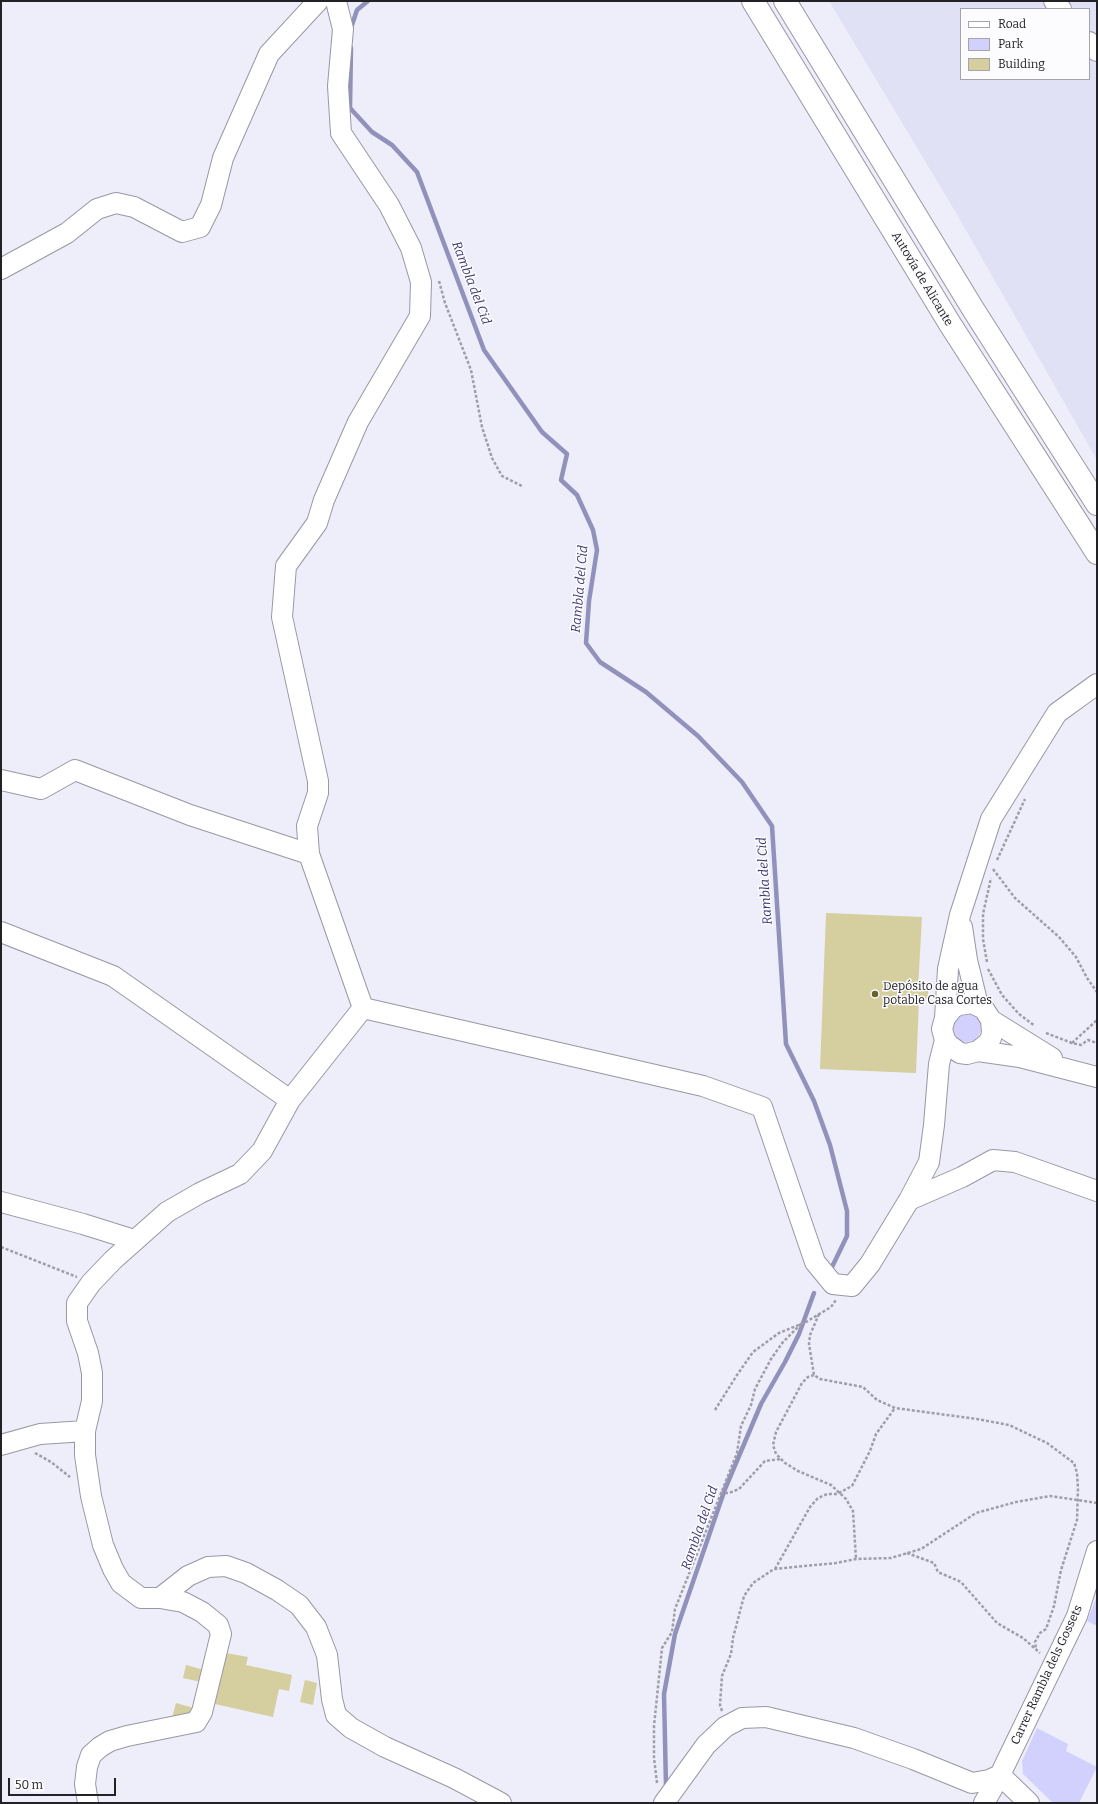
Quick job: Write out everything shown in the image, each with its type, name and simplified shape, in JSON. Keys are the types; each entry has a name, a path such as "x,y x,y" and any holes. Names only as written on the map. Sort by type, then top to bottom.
{"highway":[{"name":"Autovía de Alicante","path":"753,1 950,324 1097,553"},
{"path":"785,1 973,308 1097,504"}],"street":[{"path":"1,269 67,233 97,209 116,202 134,207 182,232 200,227 211,205 223,158 269,54 318,1"},
{"path":"336,1 343,29 338,86 341,133 389,205 411,248 421,282 420,316 358,422 324,500 317,523 286,566 282,617 318,781 318,793 307,826 309,854 363,1008"},
{"path":"1090,43 1097,51"},
{"path":"1089,1075 1020,1057 954,1050 945,1040 942,1029 945,1018 948,969 960,915 991,819 1056,713 1097,684"},
{"path":"1,780 41,789 75,770 190,816 309,854"},
{"path":"960,915 967,960 978,1005"},
{"path":"1,932 113,976 290,1100"},
{"path":"945,1018 953,1008 959,1004 972,1003 978,1005 984,1009 992,1020 1043,1054 1089,1075"},
{"path":"88,1803 85,1784 87,1767 91,1755 100,1748 110,1741 128,1736 196,1722 202,1712 221,1634 218,1625 202,1612 182,1602 160,1598 141,1598 120,1583 113,1569 103,1545 91,1496 85,1456 85,1431 92,1401 92,1373 88,1353 77,1321 77,1303 91,1283 134,1240 167,1212 200,1193 240,1174 262,1151 290,1100 363,1008"},
{"path":"363,1008 703,1086 762,1107 815,1262 833,1284 847,1286 852,1286 870,1264 910,1200 929,1162 934,1125 939,1064 945,1040"},
{"path":"934,1125 944,1086 952,1069 955,1064 987,1044 991,1038 993,1026 992,1020"},
{"path":"910,1200 962,1177 993,1160 1015,1162 1097,1191"},
{"path":"1,1202 83,1224 134,1240"},
{"path":"9,1443 40,1434 85,1431"},
{"name":"Carrer Rambla dels Gossets","path":"984,1803 1000,1775 1077,1616 1097,1551"},
{"path":"160,1598 188,1576 208,1567 226,1566 246,1573 277,1590 299,1605 316,1627 327,1655 332,1699 336,1715 351,1728 386,1747 454,1778 501,1803"},
{"path":"661,1797 706,1745 725,1727 742,1718 766,1717 854,1738 913,1759 972,1783 988,1780 1000,1775 1029,1803"}],"path":[{"path":"438,276 445,303 471,370 482,427 492,458 502,476 522,486"},
{"path":"996,861 1026,796"},
{"path":"1038,1028 1019,1014 1002,995 988,970 983,939 983,914 993,869 1015,898 1059,936 1076,957 1087,978 1097,992"},
{"path":"1072,1043 1097,1020"},
{"path":"1044,1032 1072,1043 1081,1044 1088,1040 1097,1043"},
{"path":"1,1246 91,1283"},
{"path":"715,1410 737,1374 754,1352 780,1333 831,1307 847,1286"},
{"path":"814,1375 809,1344 810,1335 819,1314"},
{"path":"661,1797 654,1758 654,1726 662,1648 672,1632 675,1609 691,1572 737,1452 741,1426 752,1405 755,1388 771,1358 783,1342 800,1324"},
{"path":"856,1559 853,1511 841,1493 831,1485 798,1471 776,1454 773,1445 776,1432 802,1383 808,1377 814,1375 828,1381 863,1387 877,1400 895,1408 1009,1425 1034,1436 1047,1443 1074,1463 1077,1473 1078,1500 1077,1520 1061,1570 1054,1606 1046,1629 1040,1633 1035,1642 1036,1649"},
{"path":"725,1727 720,1705 722,1676 731,1654 733,1638 744,1596 753,1583 774,1569 810,1507 818,1498 827,1494 841,1493 852,1486 870,1451 876,1434 895,1408"},
{"path":"9,1443 51,1462 69,1476 73,1482"},
{"path":"720,1493 729,1493 739,1489 765,1461 782,1459"},
{"path":"774,1569 836,1563 856,1559 878,1560 907,1553 920,1549 976,1513 1016,1502 1050,1496 1097,1503"},
{"path":"907,1553 934,1563 938,1572 961,1582 997,1623 1023,1638 1036,1649 1052,1667"}],"shaded area":[{"path":"829,1 1097,1 1097,460 955,211"}],"green space":[{"path":"967,1014 973,1015 977,1018 980,1022 980,1034 977,1038 973,1041 967,1042 961,1041 957,1038 954,1034 953,1028 954,1022 957,1018 961,1015"},
{"path":"1097,1596 1097,1626 1087,1621"},
{"path":"1037,1728 1068,1744 1066,1751 1097,1767 1079,1803 1053,1803 1023,1774 1022,1761"}],"building":[{"name":"Depósito de agua potable Casa Cortes","path":"826,913 922,917 918,989 928,990 928,999 919,999 916,1073 820,1069"},
{"path":"226,1653 248,1657 246,1665 292,1675 289,1691 279,1689 273,1717 215,1704"},
{"path":"186,1665 204,1670 201,1682 183,1678"},
{"path":"305,1680 317,1683 313,1705 300,1702"},
{"path":"176,1703 194,1708 192,1717 171,1722"}],"waterway":[{"name":"Rambla del Cid","path":"351,28 357,10 368,1"},
{"name":"Rambla del Cid","path":"351,48 350,108 372,132 392,145 417,172 484,350 542,432 567,454 561,480 577,495 593,530 597,550 589,601 586,643 600,662 646,692 698,736 742,782 772,826 786,1044 814,1101 830,1145 847,1211 847,1236 832,1267"},
{"name":"Rambla del Cid","path":"666,1786 664,1694 675,1634 725,1489 761,1404 799,1334 814,1293"}],"place":[{"name":"Depósito de agua potable Casa Cortes","path":"875,994"}]}
